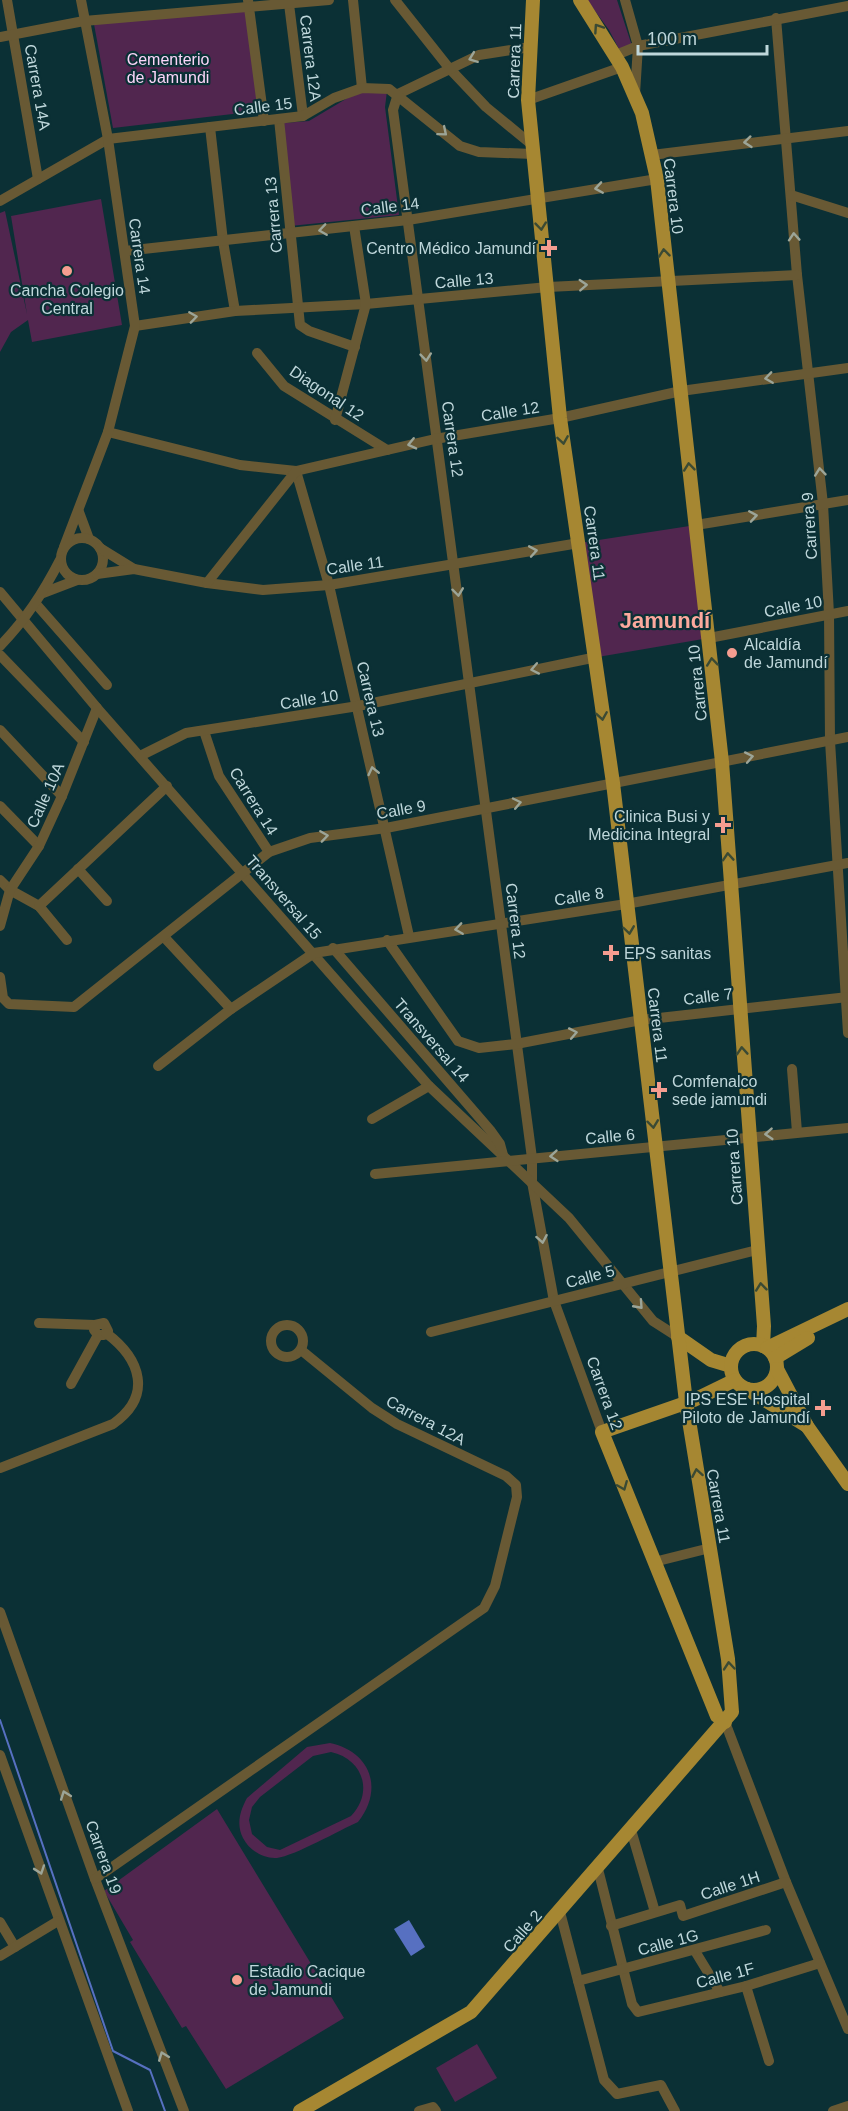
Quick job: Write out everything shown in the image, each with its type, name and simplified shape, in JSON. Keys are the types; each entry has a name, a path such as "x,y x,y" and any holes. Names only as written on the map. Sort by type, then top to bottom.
{"main road":[{"name":"Carrera 11","path":"533,0 528,100 560,418 579,543 592,658 613,783 686,1402 728,1659 732,1713 725,1722"},
{"name":"Carrera 10","path":"579,0 619,61 642,114 657,179 722,762 748,1136 764,1326 771,1355 807,1426 848,1484"},
{"path":"771,1355 848,1309"},
{"path":"813,1331 848,1319"},
{"path":"678,1337 732,1373 747,1389 755,1390 770,1383 771,1355"},
{"path":"602,1432 686,1402 715,1387 732,1373 736,1352 742,1347 756,1344 771,1355"},
{"name":"Carrera 10","path":"747,1389 807,1426"},
{"name":"Carrera 12","path":"602,1432 717,1716 725,1722"},
{"name":"Calle 2","path":"300,2111 471,2012 493,1990 725,1722"}],"street":[{"name":"Carrera 14A","path":"7,0 38,179"},
{"name":"Carrera 14","path":"64,547 108,432 135,326 108,139 81,0"},
{"path":"166,0 168,13"},
{"path":"0,37 84,21 249,3 289,4 328,0"},
{"path":"353,0 362,88"},
{"path":"395,0 449,68 486,107 532,149"},
{"path":"625,0 638,46 635,99"},
{"path":"249,3 264,121"},
{"name":"Carrera 12A","path":"289,4 303,116"},
{"path":"528,100 619,61 638,46 848,6"},
{"name":"Carrera 9","path":"776,18 797,275 823,504 829,614 830,741 848,1033"},
{"path":"530,47 479,55 398,94 460,146 479,152 532,149"},
{"name":"Calle 15","path":"0,201 108,139 303,116 334,98 362,88 389,88 398,94"},
{"name":"Carrera 12","path":"398,94 393,102 393,110 420,299 435,439 455,565 487,809 500,924 532,1158 532,1182 554,1301 602,1432"},
{"name":"Carrera 13","path":"279,119 297,308"},
{"path":"210,127 223,241 235,311"},
{"path":"652,155 848,131"},
{"name":"Calle 14","path":"125,251 290,235 408,220 657,179"},
{"path":"791,195 848,213"},
{"path":"335,420 366,304 354,226"},
{"name":"Calle 13","path":"135,326 235,311 366,304 548,287 797,275"},
{"path":"297,308 300,325 309,331 355,347"},
{"name":"Diagonal 12","path":"257,353 284,386 335,420 387,450"},
{"name":"Calle 12","path":"108,432 240,465 296,471 435,439 560,418 681,391 848,368"},
{"path":"207,583 296,471"},
{"name":"Carrera 13","path":"296,471 329,585 409,936"},
{"path":"696,525 848,500"},
{"path":"43,593 77,580 91,579 97,574 103,562 100,548 89,539 79,512"},
{"path":"0,646 24,622 36,604 60,560 64,547 76,538 89,539"},
{"name":"Calle 11","path":"97,574 134,569 207,583 263,590 329,585 579,543"},
{"name":"Calle 11","path":"100,548 134,569"},
{"path":"60,560 65,573 77,580"},
{"path":"0,592 24,622"},
{"path":"36,604 107,685"},
{"name":"Calle 10","path":"709,638 848,611"},
{"name":"Transversal 15","path":"24,622 429,1086 532,1182"},
{"path":"0,655 84,742"},
{"name":"Calle 10","path":"140,756 172,738 204,731 358,706 469,681 592,658"},
{"name":"Calle 10A","path":"0,926 10,892 39,846 62,796 97,708"},
{"path":"0,730 62,796"},
{"name":"Carrera 14","path":"204,731 219,776 268,852"},
{"name":"Calle 9","path":"4,1000 74,1007 165,938 268,852 310,838 386,828 848,738"},
{"path":"35,903 78,869 167,786"},
{"path":"0,806 39,846"},
{"name":"Calle 8","path":"158,1066 231,1009 314,953 409,936 626,904 848,863"},
{"path":"78,869 107,901"},
{"path":"0,880 10,892 35,903 67,940"},
{"path":"165,938 231,1009"},
{"name":"Calle 7","path":"387,940 458,1041 478,1048 516,1044 641,1020 739,1007 846,997"},
{"name":"Transversal 14","path":"333,948 490,1130 500,1144 505,1157"},
{"path":"0,977 4,1000"},
{"path":"792,1069 797,1132"},
{"path":"372,1119 429,1086"},
{"name":"Calle 6","path":"375,1174 505,1157 532,1158 656,1148 748,1136 848,1128"},
{"path":"532,1182 569,1218 653,1321 678,1337"},
{"name":"Calle 5","path":"431,1332 670,1270 757,1250"},
{"path":"0,1468 113,1424 126,1415 138,1394 138,1375 123,1347 100,1331 39,1323"},
{"path":"71,1384 100,1331"},
{"name":"Carrera 12A","path":"95,1879 484,1608 498,1575 517,1497 516,1485 506,1476 389,1419 301,1350"},
{"path":"654,1562 710,1548"},
{"name":"Carrera 19","path":"0,1612 95,1879 184,2111"},
{"path":"725,1722 786,1882 848,2029"},
{"path":"0,1755 128,2111"},
{"path":"631,1830 655,1912"},
{"path":"598,1869 624,1969"},
{"name":"Calle 1H","path":"611,1926 655,1912 681,1910 786,1882"},
{"path":"560,1912 604,2080 611,2090 618,2094 661,2085 675,2111"},
{"path":"0,1956 58,1921"},
{"path":"0,1922 15,1947"},
{"name":"Calle 1G","path":"578,1981 695,1951 765,1930"},
{"path":"695,1951 720,1992"},
{"name":"Calle 1F","path":"624,1969 632,2004 638,2012 746,1986 820,1963"},
{"path":"746,1986 769,2061"},
{"path":"833,2111 848,2106"},
{"path":"418,2111 434,2109"}],"green space":[{"path":"587,0 617,0 632,46 619,49 609,30"},
{"name":"Cementerio de Jamundi","path":"246,6 259,111 113,128 94,24"},
{"path":"361,90 387,91 385,107 399,215 290,226 284,123 309,121"},
{"name":"Cancha Colegio Central","path":"101,199 122,325 32,342 28,320 11,332 0,352 0,213 5,211 27,314 11,216"},
{"path":"696,525 709,638 592,658 579,543"},
{"path":"330,1743 355,1754 364,1763 371,1785 366,1810 358,1822 285,1856 272,1858 257,1853 249,1846 241,1833 239,1823 242,1808 247,1798 307,1747","holes":["331,1752 351,1762 362,1778 362,1797 351,1816 280,1850 267,1847 252,1834 249,1820 252,1807 260,1797 313,1756"]},
{"name":"Estadio Cacique de Jamundi","path":"217,1809 344,2018 226,2089 186,2026 182,2028 130,1942 133,1940 104,1891"},
{"path":"477,2044 497,2078 455,2102 436,2068"}],"water":[{"path":"409,1920 425,1947 411,1956 394,1929"}],"waterway":[{"path":"0,1720 113,2051 150,2070 165,2111"}],"place":[{"name":"Centro Médico Jamundí","path":"549,248"},
{"name":"Cancha Colegio Central","path":"67,271"},
{"name":"Alcaldía de Jamundí","path":"732,653"},
{"name":"Clinica Busi y Medicina Integral","path":"723,825"},
{"name":"EPS sanitas","path":"611,953"},
{"name":"Comfenalco sede jamundi","path":"659,1090"},
{"name":"IPS ESE Hospital Piloto de Jamundí","path":"823,1408"},
{"name":"Estadio Cacique de Jamundi","path":"237,1980"}],"district":[{"name":"Jamundí","path":"665,620"}]}
